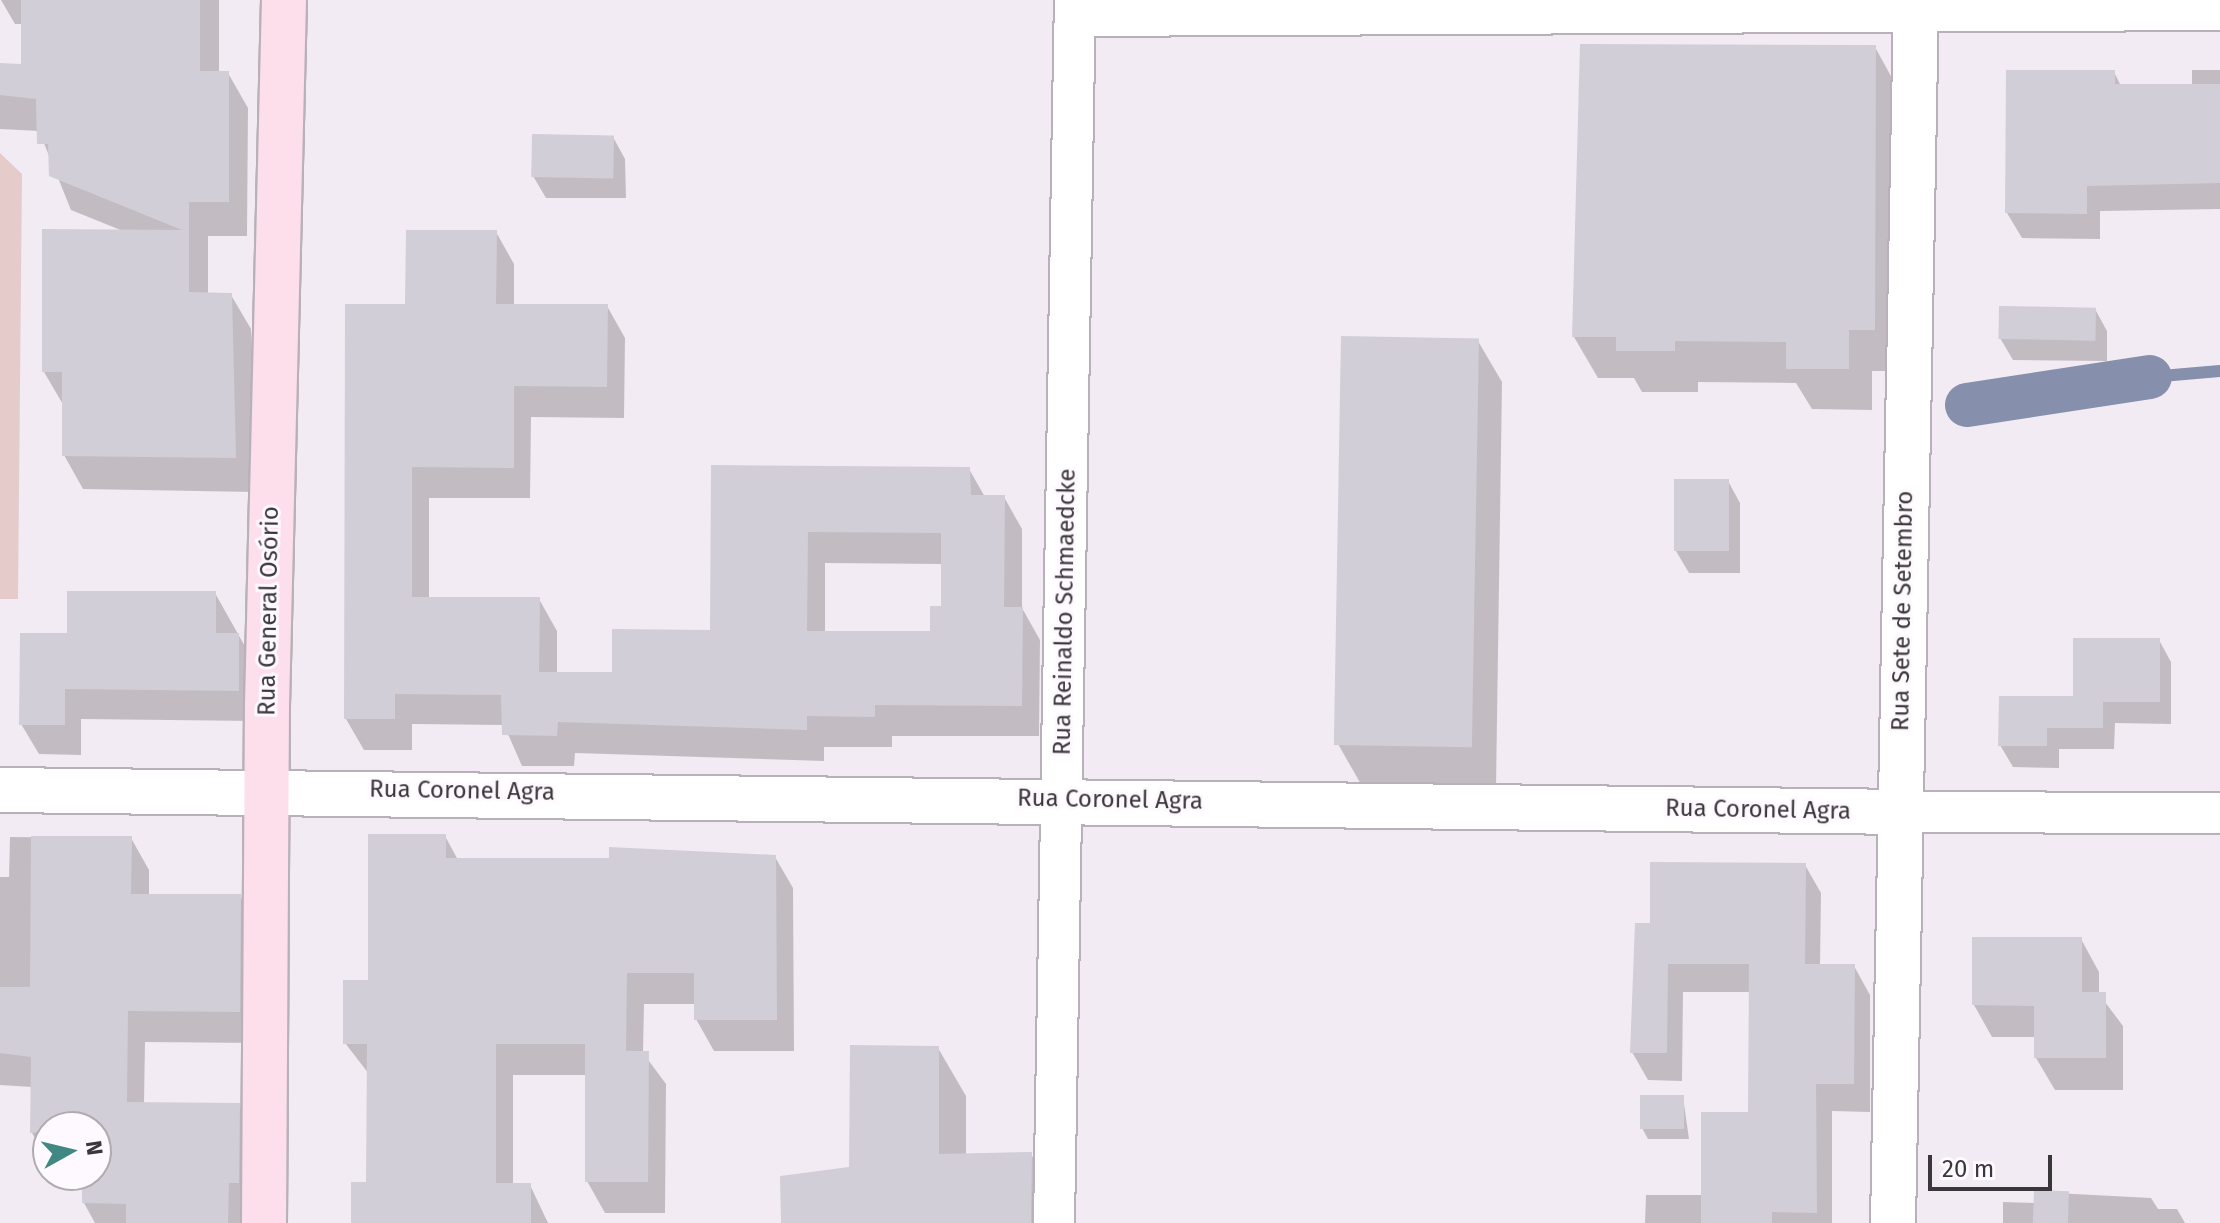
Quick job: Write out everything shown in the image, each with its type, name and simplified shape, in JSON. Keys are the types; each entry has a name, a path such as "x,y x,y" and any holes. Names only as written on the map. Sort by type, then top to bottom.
{"main road":[{"name":"Rua General Osório","path":"264,1223 266,788 284,0"}],"street":[{"path":"1075,8 1916,3 2220,10"},
{"name":"Rua Sete de Setembro","path":"1893,1223 1916,3"},
{"name":"Rua Reinaldo Schmaedcke","path":"1054,1223 1075,8"},
{"name":"Rua Coronel Agra","path":"0,790 266,788 1899,812 2220,813"}],"shaded area":[{"path":"0,153 22,174 18,599 0,599"}],"building":[{"path":"21,0 200,0 200,71 229,71 229,202 189,202 189,292 232,293 236,458 62,456 62,372 42,372 42,229 182,230 49,176 48,144 37,144 36,99 0,95 0,63 21,64"},
{"path":"1580,44 1876,45 1875,330 1849,330 1849,369 1786,369 1786,342 1675,341 1675,351 1616,351 1616,337 1572,337"},
{"path":"2006,70 2115,70 2115,84 2220,84 2220,183 2087,186 2087,214 2005,213"},
{"path":"532,134 614,135 613,178 531,177"},
{"path":"406,230 497,230 496,304 608,304 607,387 514,386 514,468 412,467 412,597 540,597 539,672 612,672 612,629 710,630 711,465 970,467 971,495 1005,495 1004,607 1023,607 1022,706 875,705 875,717 807,716 807,730 558,722 557,736 502,735 501,695 395,694 395,719 344,719 345,304 405,304","holes":["808,532 941,533 941,606 930,606 930,631 807,631"]},
{"path":"1999,306 2096,308 2095,341 1998,339"},
{"path":"1341,336 1479,338 1472,747 1334,745"},
{"path":"1674,479 1729,479 1729,551 1674,551"},
{"path":"67,591 216,591 216,633 239,633 239,691 65,689 65,725 19,725 20,633 67,633"},
{"path":"2073,638 2160,638 2160,702 2103,702 2103,728 2047,728 2047,746 1998,746 1999,696 2073,696"},
{"path":"368,834 446,834 446,858 609,858 609,847 776,855 777,1020 694,1020 694,973 627,973 626,1051 649,1051 648,1182 585,1182 585,1044 496,1044 496,1183 531,1183 531,1223 351,1223 351,1182 366,1182 367,1044 343,1044 343,980 368,980"},
{"path":"31,836 132,836 131,894 241,894 240,1012 128,1011 127,1102 240,1103 239,1183 229,1183 228,1223 126,1223 126,1204 82,1203 82,1191 112,1191 112,1111 32,1111 30,1133 31,1057 0,1053 0,987 30,987"},
{"path":"1650,862 1806,863 1805,964 1855,964 1854,1084 1816,1084 1817,1213 1772,1212 1772,1223 1701,1223 1701,1112 1748,1112 1749,964 1668,964 1667,1053 1630,1053 1635,923 1650,923"},
{"path":"1972,937 2082,937 2082,992 2106,992 2106,1058 2034,1058 2034,1006 1972,1005"},
{"path":"850,1045 939,1046 939,1154 1032,1152 1031,1223 781,1223 780,1176 849,1167"},
{"path":"1640,1095 1684,1095 1684,1129 1640,1129"},
{"path":"2034,1190 2069,1191 2068,1223 2033,1223"}],"waterway":[{"path":"2150,377 2220,371"},
{"path":"1967,405 2150,377"}]}
